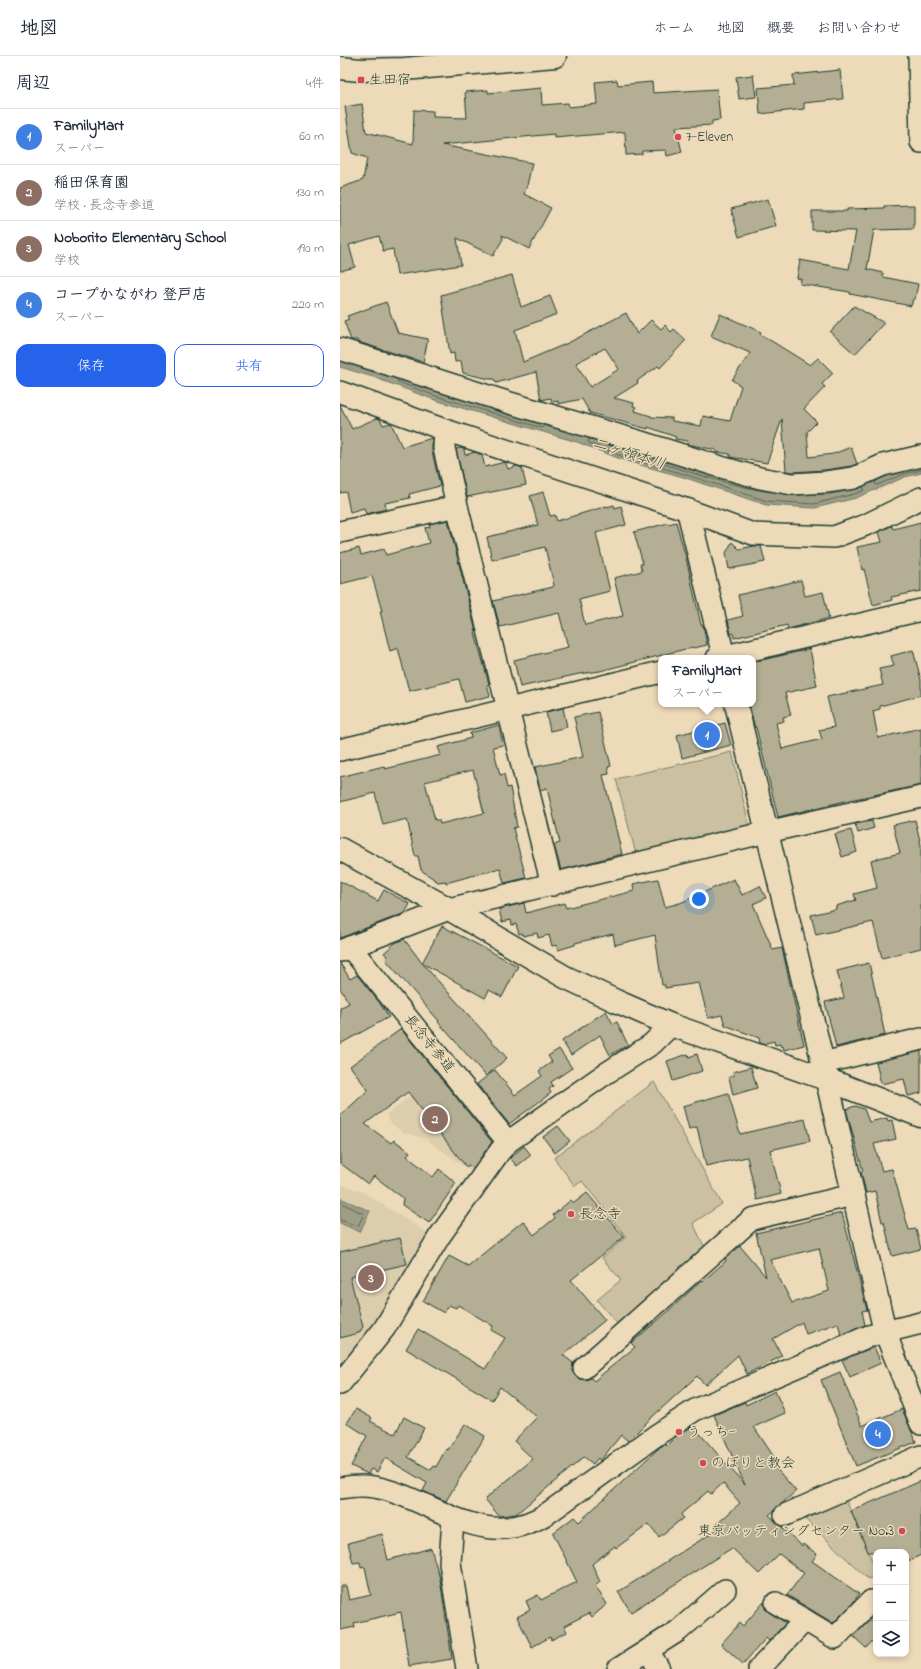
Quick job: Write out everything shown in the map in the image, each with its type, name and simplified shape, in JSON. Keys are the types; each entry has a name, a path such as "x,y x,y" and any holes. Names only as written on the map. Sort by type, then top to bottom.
{"street":[{"path":"340,68 360,70 404,69 556,56"},
{"path":"919,56 921,142"},
{"path":"340,349 510,404 721,467 792,484 826,482 854,478 883,465 917,454"},
{"path":"340,392 445,430 688,510 753,534 834,537 868,524 921,498"},
{"path":"445,430 444,448 457,506 552,885"},
{"path":"340,532 457,506"},
{"path":"688,510 722,655"},
{"path":"730,655 921,610"},
{"path":"340,750 658,673"},
{"path":"737,707 885,1332 921,1424"},
{"path":"345,949 449,909 767,832 921,797"},
{"path":"340,849 449,909 565,977 671,1024 824,1071 921,1116"},
{"name":"長念寺参道","path":"345,949 508,1142"},
{"path":"340,1384 384,1329 439,1237 495,1157 508,1142 605,1074 652,1044 671,1024"},
{"path":"824,1071 921,1040"},
{"path":"584,1368 752,1218 853,1195"},
{"path":"340,1488 352,1486 373,1487 397,1493 453,1518 487,1527 502,1528 519,1526 536,1520 658,1434 695,1410 869,1336 921,1323"},
{"path":"784,1515 921,1456"},
{"path":"453,1518 450,1563 467,1669"},
{"path":"618,1669 678,1631 725,1590"},
{"path":"776,1603 835,1638 871,1601"},
{"path":"759,1669 805,1620"},
{"path":"648,1650 659,1669"}],"shaded area":[{"path":"732,752 749,825 636,854 616,779"},
{"path":"443,1071 499,1140 476,1175 426,1139 402,1132 392,1124 386,1115"},
{"path":"654,1082 722,1204 693,1223 706,1250 620,1327 597,1300 621,1280 602,1258 626,1237 582,1181 575,1186 554,1158"},
{"path":"340,1184 363,1192 429,1234 376,1322 343,1360 340,1361"},
{"path":"846,1500 873,1563 873,1576 868,1579 805,1519 806,1517"}],"water":[{"name":"二ヶ領本川","path":"340,355 748,484 921,460 921,473 905,477 856,498 815,508 766,505 683,477 623,460 577,442 435,400 373,377 340,367"},
{"path":"340,1198 370,1211 360,1232 340,1223"}],"building":[{"path":"840,70 843,99 804,103 804,109 760,114 758,88 794,85 793,75"},
{"path":"753,75 756,97 739,99 736,77"},
{"path":"617,80 618,85 652,82 653,93 717,89 720,120 712,121 712,125 676,127 682,152 667,156 666,150 642,151 642,154 626,155 625,132 554,138 554,134 442,145 532,163 524,194 551,208 529,249 502,235 503,239 493,256 457,238 461,265 397,275 393,249 383,251 379,236 349,245 355,267 340,271 340,188 363,180 367,158 352,153 345,107 362,104 366,132 413,144 414,110 433,111 433,117 467,118 465,92 488,90 488,93 541,88 542,105 568,103 569,107 597,104 595,82"},
{"path":"768,199 776,226 739,237 731,209"},
{"path":"914,205 914,229 874,230 867,269 883,273 883,277 918,284 915,299 913,299 911,306 850,294 850,292 800,284 801,279 797,278 800,260 849,269 856,231 812,230 812,211 847,211 847,209 884,208 884,206"},
{"path":"512,275 521,307 550,296 557,314 515,330 523,362 568,343 626,313 637,334 651,320 661,329 665,325 671,332 674,329 686,340 660,368 658,366 637,381 638,383 614,398 634,403 633,406 636,407 635,411 651,417 672,418 672,421 701,426 703,416 730,421 741,386 732,380 750,353 711,336 720,314 761,332 760,334 810,365 818,358 833,373 822,384 825,387 804,409 817,422 807,432 809,457 833,454 851,447 857,464 825,470 786,471 782,419 767,463 730,457 730,454 716,452 716,450 687,444 688,441 675,439 676,437 648,427 648,429 590,413 582,399 558,404 558,401 552,402 551,398 541,400 536,372 496,383 494,379 463,373 461,361 455,362 454,353 450,354 441,295","holes":["605,348 619,369 590,387 576,363"]},
{"path":"386,302 398,333 428,339 423,362 358,342 357,340 351,340 344,321 349,319 347,316"},
{"path":"854,306 884,323 855,354 830,332"},
{"path":"340,405 352,429 377,418 380,419 383,425 391,423 402,447 432,438 432,451 440,486 409,494 410,498 385,503 386,509 366,514 364,508 350,512 346,492 340,493"},
{"path":"456,449 464,449 465,455 475,452 482,455 485,467 505,462 508,469 517,466 522,468 526,485 467,497"},
{"path":"543,492 550,516 555,515 557,521 607,506 614,505 615,508 621,506 626,525 596,533 610,591 579,599 585,625 623,616 614,578 642,571 640,564 643,564 634,532 676,522 707,645 658,655 600,671 520,687 514,660 568,647 559,613 500,627 493,601 553,587 554,585 545,547 492,560 487,537 538,525 530,496"},
{"path":"448,520 476,632 475,633 489,684 487,685 490,696 465,702 459,679 409,691 398,648 390,651 380,611 382,611 372,576 340,584 340,553 359,548 361,555 384,549 386,555 429,543 425,528 430,527 429,524"},
{"path":"921,522 921,591 891,597 892,600 873,605 864,569 862,570 857,547 882,542 879,532 891,526 893,529"},
{"path":"732,542 739,549 761,546 765,562 729,569 726,553"},
{"path":"801,580 805,596 823,592 829,618 788,629 787,625 734,638 733,633 731,634 728,620 743,616 738,595"},
{"path":"810,649 817,686 785,693 791,715 783,717 784,721 776,723 782,749 822,739 819,730 834,727 827,697 883,685 879,669 894,666 891,656 913,650 921,680 921,695 880,706 880,709 873,711 878,738 921,728 921,785 778,817 750,707 756,707 756,661"},
{"path":"563,708 567,727 550,731 546,712"},
{"path":"598,712 611,766 608,767 609,774 603,775 622,854 561,870 554,845 560,843 547,788 540,790 535,767 583,757 574,717"},
{"path":"725,723 731,745 682,758 677,735"},
{"path":"499,725 503,745 493,747 500,775 504,774 507,788 510,787 517,827 513,828 526,878 504,883 500,868 446,883 446,881 438,882 421,870 418,856 415,856 407,819 383,825 375,793 340,802 340,777 384,766 385,769 441,755 438,747 471,738 470,733","holes":["473,770 484,813 440,824 439,820 435,820 425,782"]},
{"path":"915,820 921,845 921,948 882,958 873,922 816,935 811,915 836,909 836,906 856,900 854,894 877,888 871,860 900,853 893,825"},
{"path":"872,821 874,828 858,833 855,824"},
{"path":"851,830 857,852 842,857 835,834"},
{"path":"658,879 665,907 680,903 734,879 742,895 760,886 766,898 753,904 773,950 782,948 804,1045 784,1050 783,1046 781,1047 780,1044 775,1045 774,1041 762,1044 760,1043 759,1038 725,1025 722,1015 708,1018 699,983 665,988 665,985 662,985 655,935 615,945 613,934 575,943 575,945 558,950 557,945 552,946 549,935 538,938 537,933 523,936 522,933 519,934 516,924 512,925 511,920 502,922 499,909 524,903 526,913 564,903 566,908 634,891 633,884"},
{"path":"340,881 378,901 384,890 410,904 405,913 340,938"},
{"path":"442,926 518,966 502,997 489,990 485,998 422,963"},
{"path":"404,939 422,963 507,1058 486,1076 386,960 388,957 384,953 395,943"},
{"path":"340,963 350,979 357,975 389,1017 340,1044 340,1008 349,1003 340,988"},
{"path":"869,963 885,1035 836,1047 825,1002 844,998 837,971"},
{"path":"606,1011 613,1024 617,1022 628,1045 610,1055 600,1035 571,1055 562,1041"},
{"path":"401,1029 492,1142 473,1168 468,1165 467,1168 408,1092 365,1124 391,1143 394,1140 410,1152 407,1156 433,1177 439,1169 456,1183 429,1223 402,1205 403,1198 374,1176 368,1184 340,1163 340,1116 368,1090 350,1066"},
{"path":"559,1049 572,1068 551,1082 553,1086 549,1089 551,1093 509,1124 477,1084 495,1070 515,1095 542,1076 539,1071 552,1062 548,1056"},
{"path":"921,1051 921,1093 908,1096 904,1079 881,1084 876,1062"},
{"path":"688,1054 689,1057 697,1054 702,1071 673,1081 667,1061"},
{"path":"751,1067 757,1088 733,1095 729,1077 734,1076 733,1072"},
{"path":"728,1093 740,1134 805,1119 810,1141 770,1150 781,1194 757,1200 747,1157 706,1166 697,1127 689,1129 683,1106"},
{"path":"855,1106 864,1109 869,1122 887,1118 888,1121 892,1120 896,1139 874,1144 882,1171 892,1169 909,1230 916,1229 921,1249 892,1256 875,1191 866,1193 861,1172 863,1171 846,1109"},
{"path":"558,1126 570,1141 555,1153 543,1137"},
{"path":"524,1146 531,1155 517,1166 510,1158"},
{"path":"587,1193 624,1237 571,1280 605,1320 563,1355 573,1363 572,1371 575,1376 580,1379 586,1380 591,1378 594,1381 635,1347 631,1343 702,1280 703,1281 726,1261 725,1259 740,1246 766,1277 756,1233 842,1213 867,1310 862,1311 865,1325 841,1335 838,1323 806,1334 802,1322 773,1339 782,1356 747,1374 738,1355 705,1385 697,1376 628,1441 621,1435 600,1461 598,1458 593,1464 584,1457 516,1514 499,1516 485,1499 533,1459 514,1441 537,1417 500,1387 492,1400 406,1349 418,1329 485,1369 505,1338 491,1330 493,1326 458,1305 456,1308 449,1305 444,1313 423,1301 449,1256 468,1266 523,1221 534,1235 555,1218 553,1215 571,1200 574,1203","holes":["819,1248 829,1291 792,1303 770,1260"]},
{"path":"400,1238 407,1264 350,1277 363,1327 359,1333 340,1338 340,1252"},
{"path":"874,1347 881,1363 850,1377 842,1360"},
{"path":"840,1372 862,1426 902,1409 916,1442 856,1466 821,1380"},
{"path":"775,1391 785,1413 754,1427 778,1463 774,1466 796,1491 769,1515 802,1546 803,1544 817,1554 812,1561 859,1594 852,1604 833,1623 787,1595 804,1573 779,1554 759,1574 732,1548 631,1612 618,1592 718,1529 715,1526 740,1503 723,1483 711,1494 708,1491 681,1514 683,1518 659,1537 649,1524 616,1548 615,1546 592,1564 600,1582 595,1586 607,1604 592,1617 589,1613 564,1626 567,1632 551,1640 550,1637 532,1647 517,1617 530,1610 526,1601 538,1595 541,1600 577,1582 553,1533 574,1517 579,1522 660,1447 665,1444 666,1446 675,1437 693,1426 745,1485 714,1415 745,1402 746,1405"},
{"path":"356,1409 372,1418 370,1421 395,1434 404,1417 424,1428 408,1457 431,1470 434,1466 436,1467 446,1449 448,1450 465,1424 485,1436 446,1501 423,1491 427,1483 385,1458 377,1472 371,1469 368,1474 351,1466 367,1436 347,1423"},
{"path":"921,1481 921,1555 909,1561 909,1549 873,1549 873,1552 868,1552 851,1511"},
{"path":"382,1534 388,1560 431,1548 440,1579 452,1659 409,1666 401,1612 354,1623 355,1627 340,1630 340,1586 346,1586 349,1600 371,1595 365,1567 361,1568 360,1562 353,1563 348,1543"},
{"path":"764,1602 765,1609 786,1623 769,1641 766,1638 743,1664 721,1644 740,1623 743,1626"},
{"path":"870,1619 873,1622 873,1640 866,1648 853,1636"}],"place":[{"name":"生田宿","path":"361,80"},
{"name":"7-Eleven","path":"678,137"},
{"name":"FamilyMart","path":"707,735"},
{"name":"稲田保育園","path":"435,1119"},
{"name":"長念寺","path":"571,1214"},
{"name":"Noborito Elementary School","path":"371,1278"},
{"name":"うっちｰ","path":"679,1432"},
{"name":"コープかながわ 登戸店","path":"878,1434"},
{"name":"のぼりと教会","path":"703,1463"},
{"name":"東京バッティングセンター No.3","path":"902,1531"}]}
